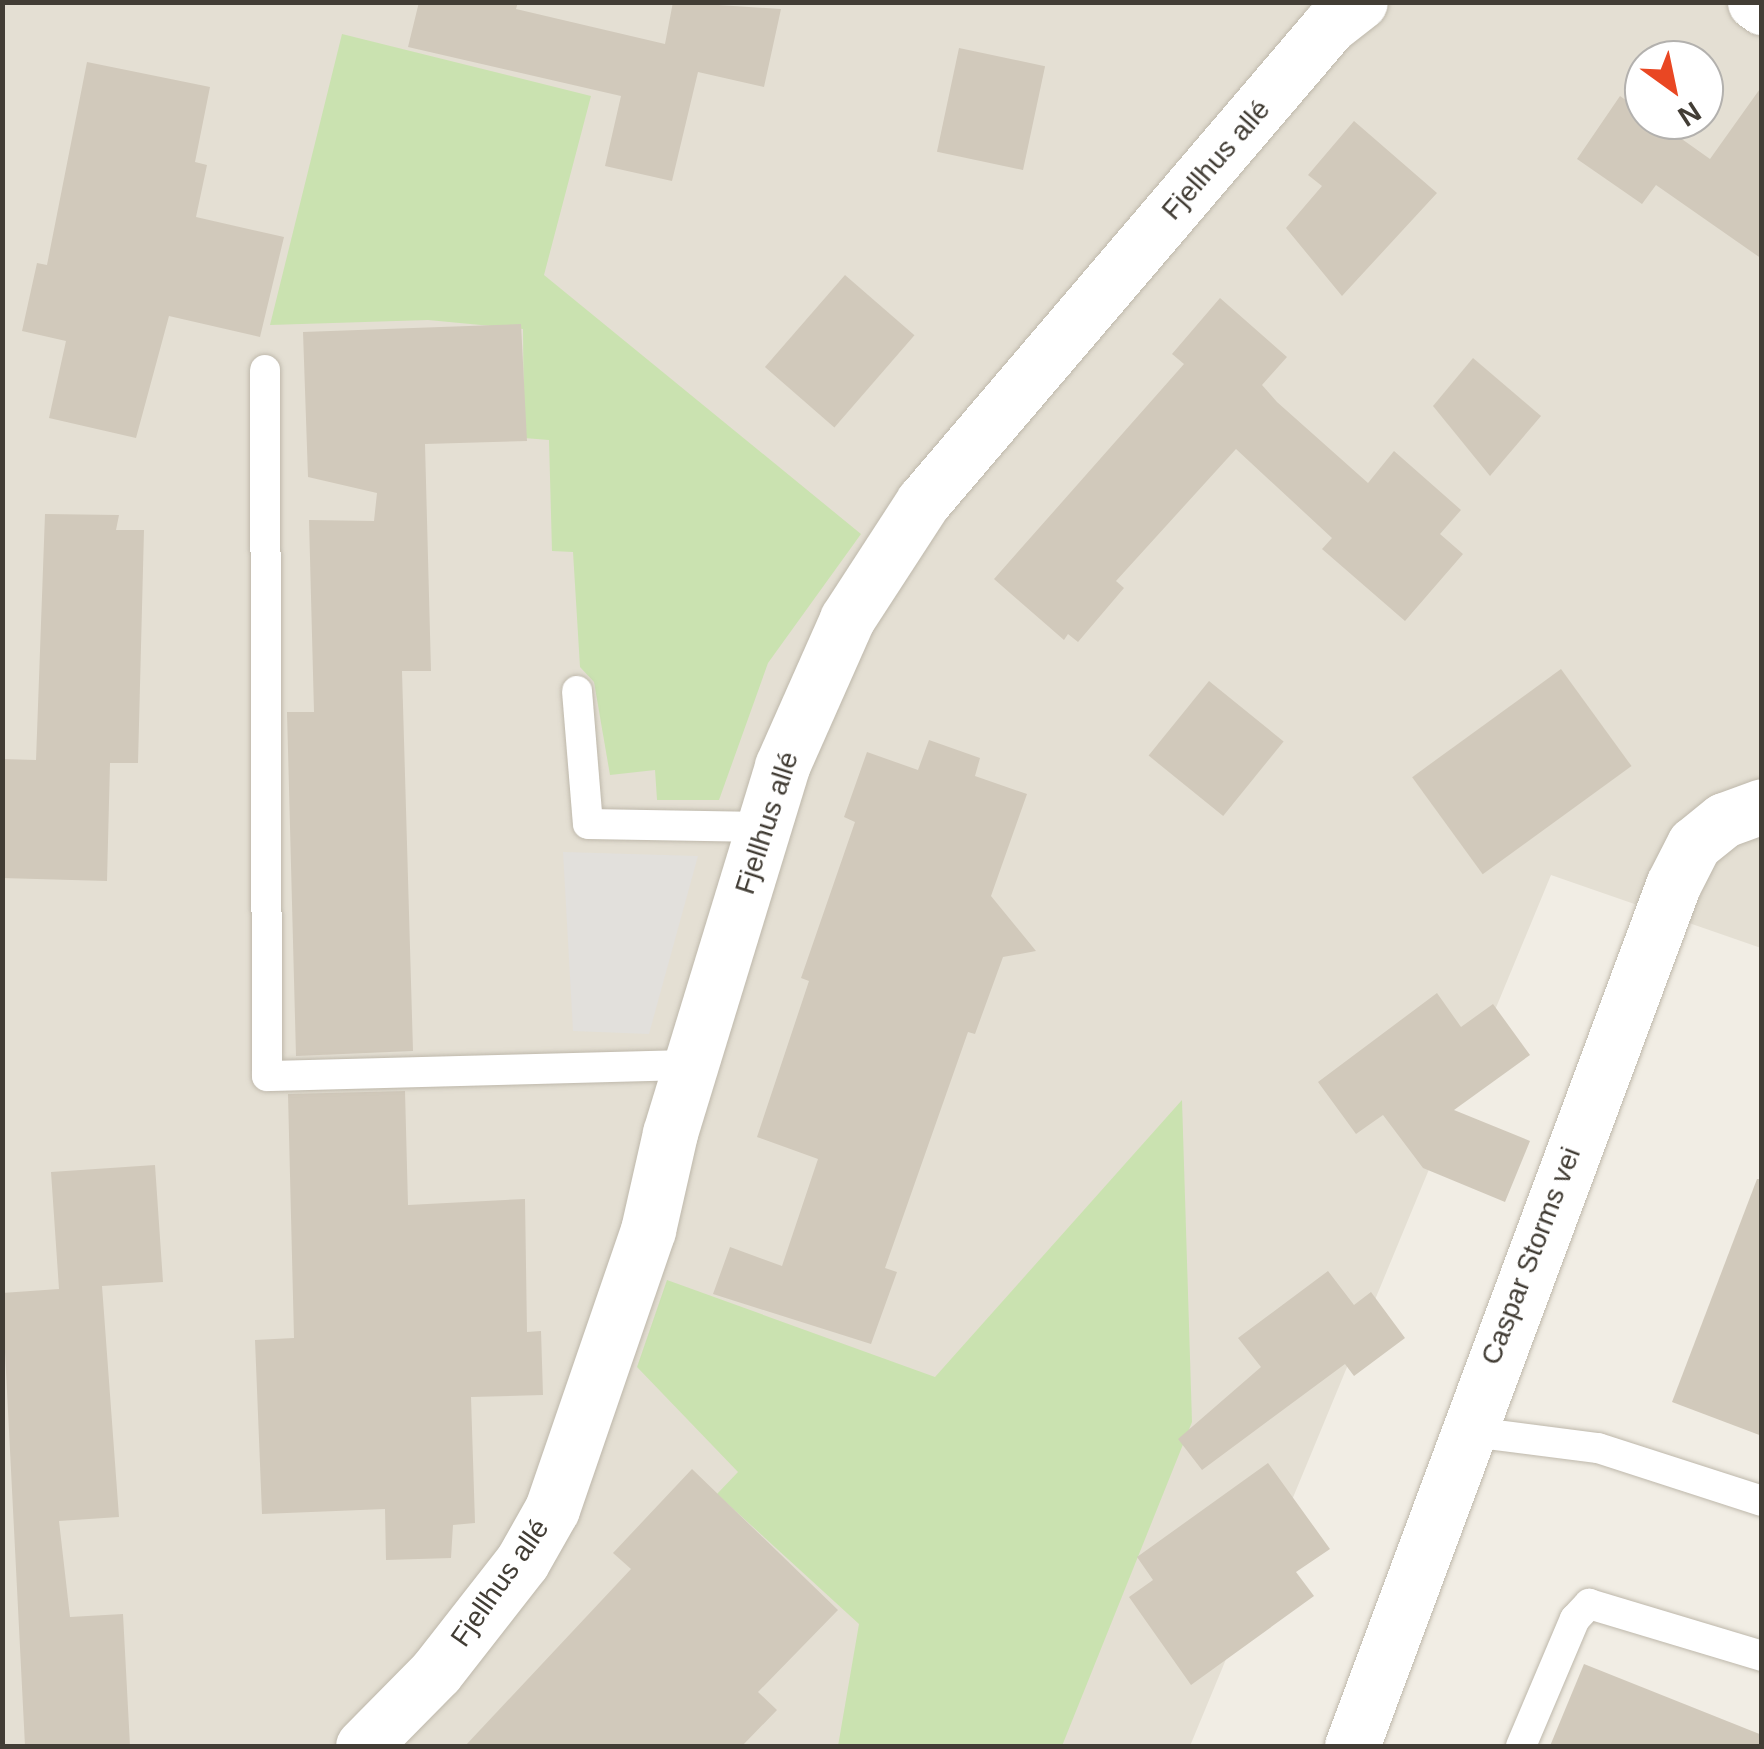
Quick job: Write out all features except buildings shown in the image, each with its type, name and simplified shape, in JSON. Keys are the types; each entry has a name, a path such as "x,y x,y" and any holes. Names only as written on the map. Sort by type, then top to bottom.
{"street":[{"path":"1755,2 1762,7"},
{"name":"Fjellhus allé","path":"363,1746 436,1672 522,1562 552,1509 614,1336 782,766 847,618 923,502 1326,10"},
{"name":"Caspar Storms vei","path":"1352,1746 1465,1431 1673,885 1694,844 1724,820 1762,806"}],"lane":[{"path":"265,370 267,1076 691,1066"},
{"path":"577,691 588,824 764,827"},
{"path":"1465,1431 1598,1448 1762,1501"},
{"path":"1522,1746 1575,1619 1589,1604 1762,1656"}],"shaded area":[{"path":"3,3 1761,3 1761,948 1551,875 1190,1746 3,1746"},
{"path":"563,852 698,856 649,1034 573,1031"}],"green space":[{"path":"342,34 591,96 544,275 861,534 768,663 719,800 657,800 655,770 610,775 594,682 580,667 573,552 552,551 549,440 524,438 523,329 428,320 270,325"},
{"path":"1182,1100 1192,1422 1062,1746 838,1746 859,1624 717,1494 738,1472 637,1367 667,1280 935,1377"}]}
